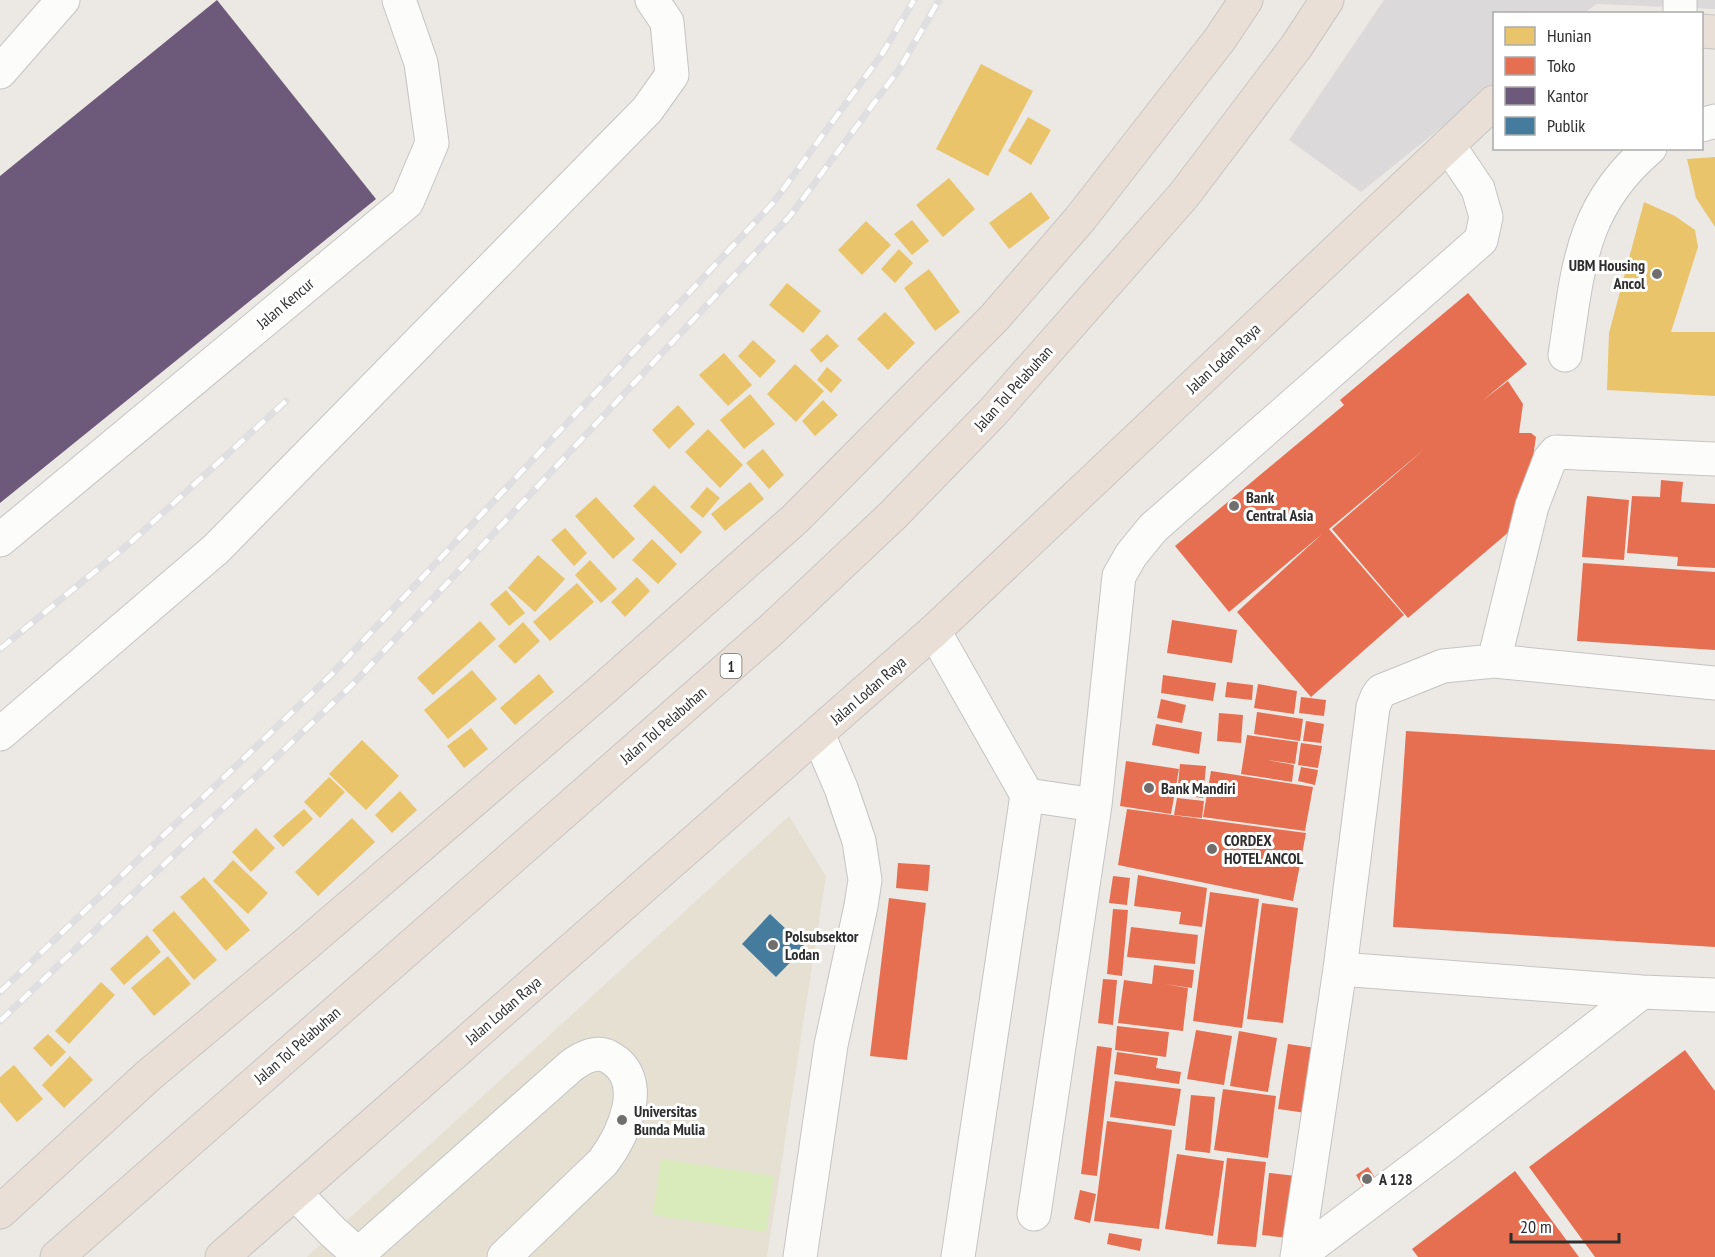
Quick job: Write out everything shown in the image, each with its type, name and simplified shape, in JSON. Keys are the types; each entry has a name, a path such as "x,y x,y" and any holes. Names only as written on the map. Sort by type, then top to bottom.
{"highway":[{"path":"0,1212 149,1075 602,691 795,519 995,317 1073,228 1220,39 1246,0"},
{"name":"Jalan Tol Pelabuhan","path":"57,1257 770,631 893,515 993,412 1177,204 1296,48 1327,0"},
{"name":"Jalan Lodan Raya","path":"222,1257 934,631 1493,103"}],"lane":[{"path":"0,72 63,0"},
{"name":"Jalan Kencur","path":"0,540 407,202 432,143 421,63 399,0"},
{"path":"0,734 216,549 647,110 672,75 667,22 652,0"},
{"path":"1034,1214 1095,805 1119,576 1131,555 1153,528 1481,240 1486,217 1478,189 1449,146"},
{"path":"1565,355 1587,234 1610,190 1648,150"},
{"path":"1494,661 1532,506 1550,459 1556,452 1715,459"},
{"path":"934,631 1027,795 958,1257"},
{"path":"1297,1257 1340,969 1373,707 1377,697 1387,688 1443,666 1494,661 1715,683"},
{"path":"800,1257 831,1045 865,880 859,841 841,788 818,734"},
{"path":"1027,795 1095,805"},
{"path":"1340,969 1642,992 1715,995"},
{"path":"1297,1257 1642,992"},
{"path":"295,1192 358,1256 583,1057 596,1054 606,1055 617,1062 628,1074 631,1090 626,1118 615,1145 603,1162 504,1257"}],"shaded area":[{"path":"1384,0 1715,0 1715,9 1597,4 1585,12 1493,12 1493,86 1361,192 1289,140"},
{"name":"Universitas Bunda Mulia","path":"789,816 826,876 767,1257 307,1257"}],"green space":[{"path":"661,1159 774,1176 766,1232 653,1215"}],"building: Hunian":[{"path":"981,64 1033,91 988,176 936,149"},
{"path":"1028,117 1051,130 1031,165 1008,151"},
{"path":"1715,157 1715,227 1696,198 1687,159"},
{"path":"949,178 975,209 943,237 916,205"},
{"path":"1031,192 1050,218 1009,249 989,223"},
{"name":"UBM Housing Ancol","path":"1644,202 1675,216 1695,230 1698,247 1671,332 1715,332 1715,396 1607,390 1609,333"},
{"path":"912,220 929,241 912,255 894,234"},
{"path":"866,221 891,245 862,275 838,250"},
{"path":"899,249 913,263 895,283 881,269"},
{"path":"929,269 960,312 935,331 904,288"},
{"path":"787,283 821,311 803,333 769,305"},
{"path":"885,312 915,343 888,370 857,339"},
{"path":"827,334 839,346 821,363 810,350"},
{"path":"753,340 776,361 760,378 738,356"},
{"path":"724,353 752,385 728,406 699,375"},
{"path":"795,364 824,391 796,422 767,394"},
{"path":"827,367 842,380 831,393 817,380"},
{"path":"750,394 775,424 744,449 720,420"},
{"path":"823,400 838,415 815,436 802,421"},
{"path":"678,405 695,424 669,449 652,430"},
{"path":"708,429 743,465 720,488 685,452"},
{"path":"763,449 784,475 769,489 746,463"},
{"path":"750,482 764,499 725,531 711,514"},
{"path":"654,485 702,532 681,554 633,506"},
{"path":"707,487 720,498 703,518 690,507"},
{"path":"596,497 635,539 613,559 575,516"},
{"path":"565,528 587,553 574,566 551,540"},
{"path":"652,539 677,564 658,584 632,560"},
{"path":"538,555 565,579 535,612 508,588"},
{"path":"590,560 617,589 601,603 575,575"},
{"path":"637,577 650,591 625,617 611,602"},
{"path":"577,583 594,602 550,641 533,622"},
{"path":"506,590 525,613 509,626 490,604"},
{"path":"480,621 496,639 433,695 417,678"},
{"path":"523,622 540,641 515,664 498,646"},
{"path":"472,670 497,699 448,739 424,710"},
{"path":"539,674 554,692 515,725 500,708"},
{"path":"471,728 488,749 464,768 447,746"},
{"path":"362,740 399,776 366,810 329,774"},
{"path":"329,777 345,792 320,818 304,802"},
{"path":"400,791 417,810 392,833 375,815"},
{"path":"304,809 313,819 283,847 273,836"},
{"path":"352,818 375,842 318,896 295,872"},
{"path":"256,828 275,848 251,872 232,852"},
{"path":"233,860 268,893 248,914 213,881"},
{"path":"204,877 250,930 226,951 180,897"},
{"path":"174,911 217,960 194,980 152,930"},
{"path":"147,935 161,952 124,985 110,969"},
{"path":"168,956 191,984 154,1016 131,988"},
{"path":"101,982 115,995 69,1044 55,1031"},
{"path":"48,1034 66,1052 51,1067 33,1048"},
{"path":"70,1056 93,1080 64,1108 42,1085"},
{"path":"14,1065 43,1099 17,1122 0,1102 0,1077"}],"building: Toko":[{"path":"1468,293 1527,364 1482,401 1508,381 1523,404 1519,433 1531,433 1536,437 1524,519 1408,618 1332,529 1427,447 1329,529 1404,615 1311,697 1237,612 1322,534 1229,612 1175,546 1344,405 1340,400"},
{"path":"1661,480 1683,482 1681,502 1715,504 1715,568 1677,566 1678,557 1627,553 1632,496 1660,497"},
{"path":"1587,496 1629,500 1624,560 1582,557"},
{"path":"1583,563 1715,572 1715,650 1577,641"},
{"path":"1172,620 1237,630 1232,663 1167,653"},
{"path":"1163,675 1216,683 1213,701 1161,693"},
{"path":"1227,682 1253,685 1252,700 1225,697"},
{"path":"1258,684 1297,691 1294,714 1254,708"},
{"path":"1301,697 1326,700 1324,716 1299,713"},
{"path":"1161,699 1186,705 1182,723 1157,718"},
{"path":"1257,712 1303,719 1300,741 1254,734"},
{"path":"1219,713 1243,715 1241,743 1217,741"},
{"path":"1306,721 1324,724 1321,743 1303,741"},
{"path":"1156,724 1202,732 1199,754 1152,745"},
{"path":"1406,731 1715,750 1715,947 1393,927"},
{"path":"1247,735 1298,742 1295,764 1268,760 1294,765 1292,782 1241,774"},
{"path":"1301,743 1322,746 1318,768 1298,765"},
{"name":"Bank Mandiri","path":"1126,761 1179,769 1171,814 1120,806"},
{"path":"1180,764 1206,766 1203,798 1177,795"},
{"path":"1301,767 1318,770 1315,785 1298,781"},
{"path":"1211,771 1313,787 1305,831 1203,817"},
{"path":"1177,798 1204,801 1202,818 1174,815"},
{"name":"CORDEX HOTEL ANCOL","path":"1127,809 1306,833 1293,901 1118,865"},
{"path":"898,863 930,865 928,891 896,888"},
{"path":"1138,875 1207,888 1202,927 1179,924 1181,912 1134,906"},
{"path":"1113,876 1130,878 1127,905 1109,903"},
{"path":"1210,892 1259,899 1242,1028 1193,1021"},
{"path":"889,898 926,903 907,1060 870,1056"},
{"path":"1262,903 1298,908 1283,1023 1247,1019"},
{"path":"1113,909 1128,910 1122,976 1107,974"},
{"path":"1131,927 1198,935 1195,964 1127,957"},
{"path":"1154,965 1194,970 1192,988 1164,984 1188,988 1183,1031 1118,1023 1124,980 1152,984"},
{"path":"1103,979 1117,980 1113,1025 1098,1023"},
{"path":"1117,1026 1169,1032 1166,1057 1115,1050"},
{"path":"1196,1030 1232,1036 1224,1085 1187,1079"},
{"path":"1239,1031 1277,1038 1268,1092 1230,1086"},
{"path":"1288,1044 1316,1048 1306,1113 1278,1109"},
{"path":"1097,1046 1112,1048 1097,1176 1081,1174"},
{"path":"1685,1050 1715,1091 1715,1257 1595,1257 1529,1167"},
{"path":"1117,1052 1158,1058 1156,1068 1181,1072 1179,1084 1114,1074"},
{"path":"1115,1081 1181,1089 1175,1126 1110,1117"},
{"path":"1223,1089 1276,1096 1268,1158 1214,1150"},
{"path":"1191,1095 1215,1097 1210,1153 1185,1150"},
{"path":"1107,1121 1172,1130 1159,1229 1094,1221"},
{"path":"1177,1154 1224,1161 1213,1236 1165,1229"},
{"path":"1227,1158 1266,1162 1256,1247 1217,1244"},
{"name":"A 128","path":"1368,1167 1378,1182 1365,1190 1356,1175"},
{"path":"1515,1171 1579,1257 1418,1257 1412,1249"},
{"path":"1269,1173 1296,1176 1289,1238 1262,1235"},
{"path":"1080,1190 1096,1194 1090,1223 1074,1219"},
{"path":"1109,1233 1142,1239 1140,1251 1107,1244"}],"building: Kantor":[{"path":"217,0 376,199 0,503 0,176"}],"building: Publik":[{"name":"Polsubsektor Lodan","path":"770,914 805,947 776,977 742,944"}],"railway":[{"path":"0,992 332,674 773,203 882,54 914,0"},
{"path":"0,1021 354,683 790,216 900,68 939,0"},
{"path":"0,649 131,542 286,401"}],"place":[{"name":"UBM Housing Ancol","path":"1657,274"},
{"name":"Bank Central Asia","path":"1234,506"},
{"name":"Bank Mandiri","path":"1149,788"},
{"name":"CORDEX HOTEL ANCOL","path":"1212,849"},
{"name":"Polsubsektor Lodan","path":"773,945"},
{"name":"Universitas Bunda Mulia","path":"622,1120"},
{"name":"A 128","path":"1367,1179"}]}
